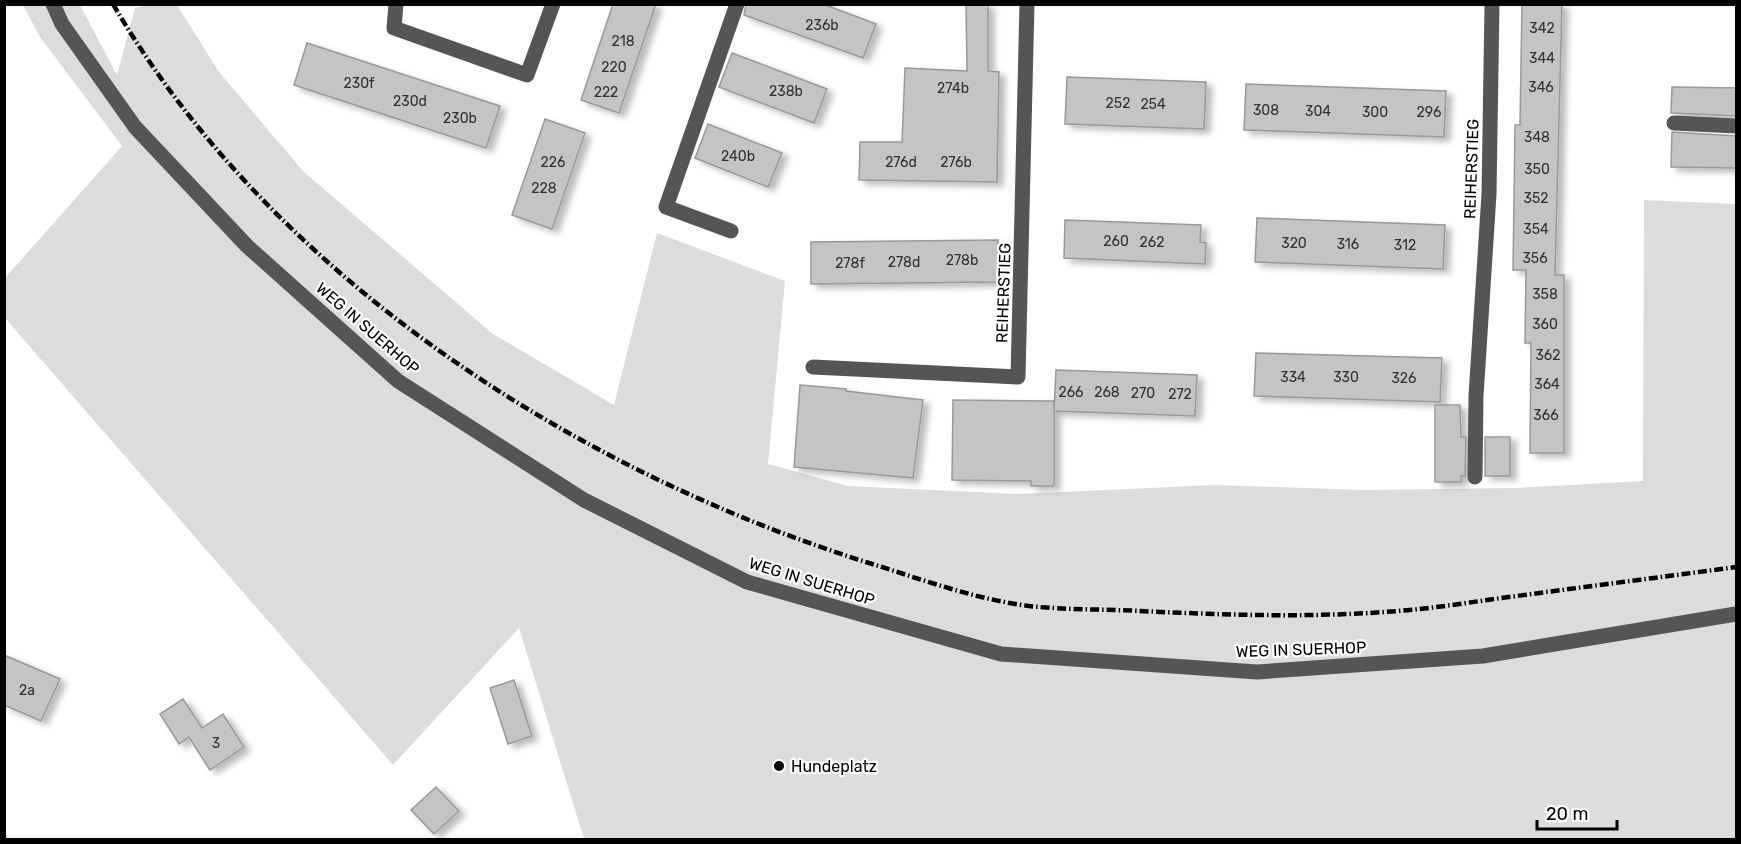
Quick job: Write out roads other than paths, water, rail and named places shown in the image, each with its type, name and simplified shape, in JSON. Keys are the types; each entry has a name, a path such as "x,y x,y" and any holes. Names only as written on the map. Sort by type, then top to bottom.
{"street":[{"name":"WEG IN SUERHOP","path":"53,4 62,24 135,127 247,246 398,381 584,500 747,582 1001,654 1257,672 1483,656 1737,614"},
{"path":"396,4 394,28 527,75 553,4"},
{"path":"731,231 666,207 737,4"},
{"name":"REIHERSTIEG","path":"813,367 1018,377 1027,4"},
{"name":"REIHERSTIEG","path":"1475,477 1476,396 1489,194 1492,4"},
{"path":"1674,123 1737,126"}],"railway":[{"path":"113,4 179,102 256,193 344,276 440,351 542,417 649,475 758,524 869,563 968,594 1029,606 1269,615 1333,615 1413,610 1736,567"}],"place":[{"name":"Hundeplatz","path":"779,766"}]}
